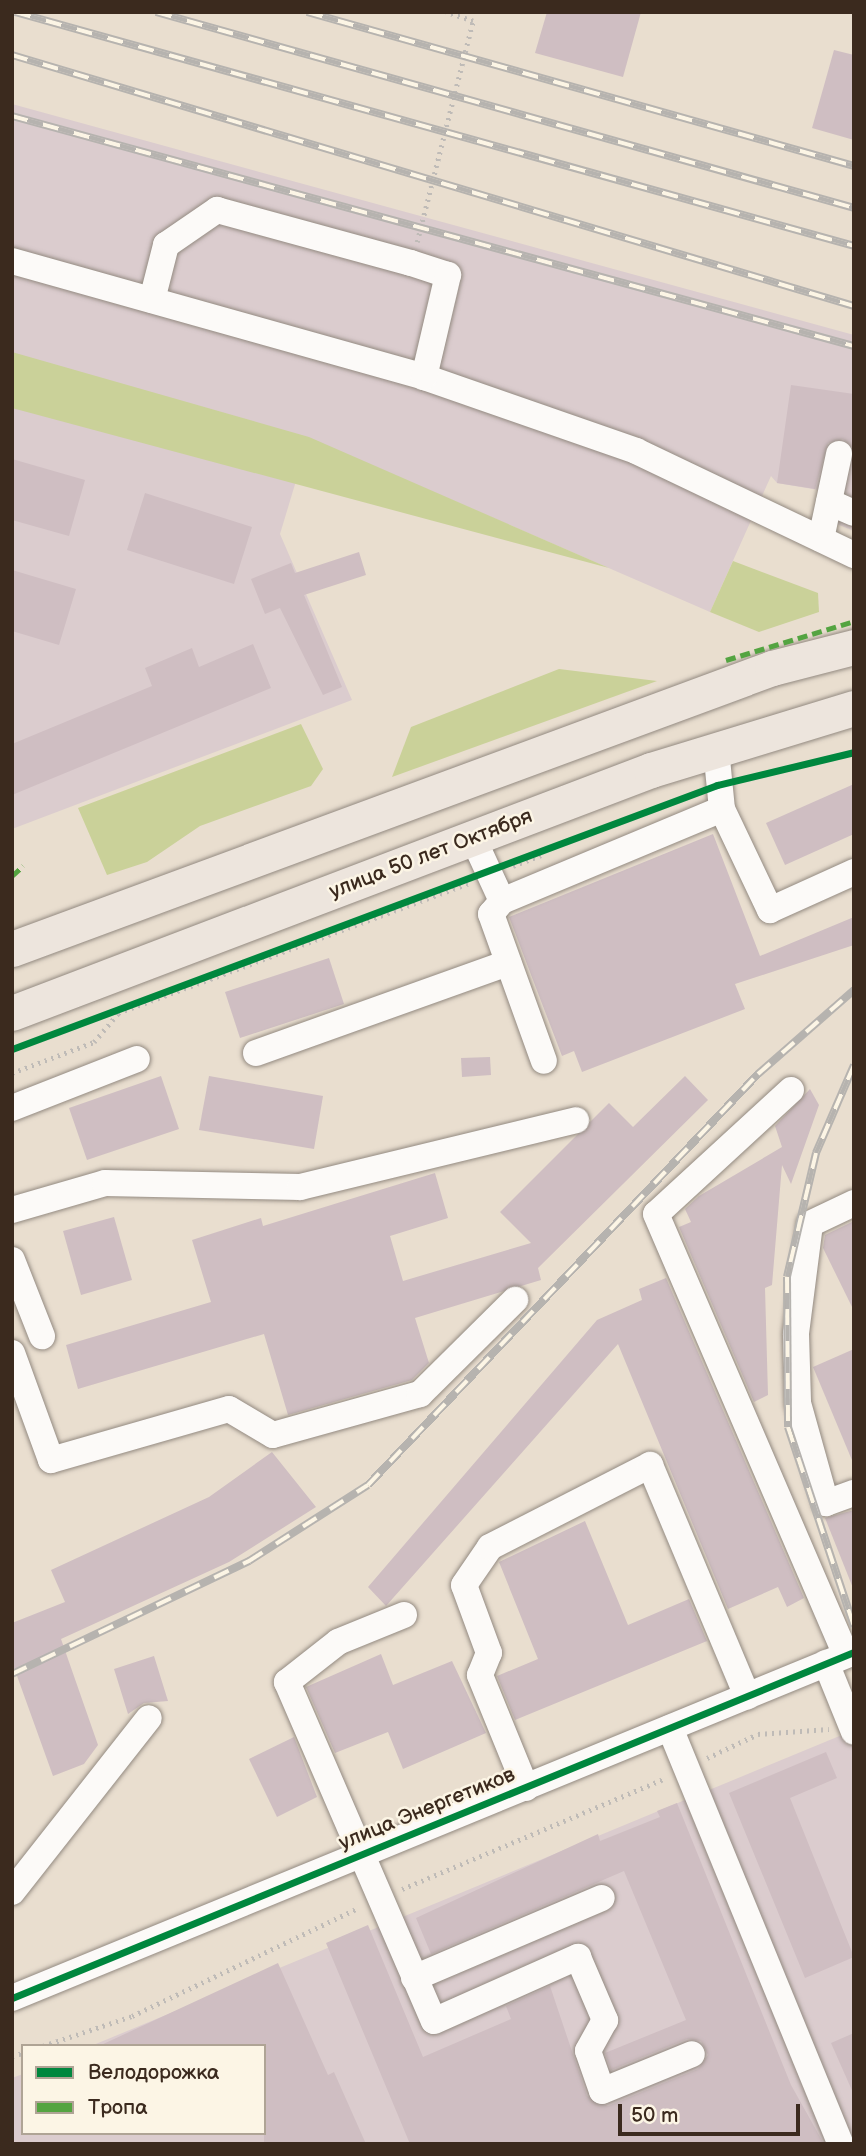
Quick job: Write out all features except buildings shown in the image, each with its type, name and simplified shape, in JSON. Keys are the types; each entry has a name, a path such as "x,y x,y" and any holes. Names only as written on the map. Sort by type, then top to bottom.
{"main road":[{"path":"12,949 772,668 854,647"},
{"name":"улица 50 лет Октября","path":"12,1013 651,770 854,708"},
{"path":"649,714 669,737 669,750 651,770"}],"street":[{"path":"152,300 166,245 217,210 411,263 448,275 424,377"},
{"path":"12,261 424,377 636,451 854,555"},
{"path":"821,540 839,454"},
{"path":"829,502 854,513"},
{"path":"716,748 722,809 770,910 854,872"},
{"path":"544,1061 491,914 502,901 722,809"},
{"path":"473,838 502,901"},
{"path":"256,1053 508,963"},
{"path":"12,1108 137,1059"},
{"path":"791,1090 656,1214 842,1656 852,1727"},
{"path":"12,1210 105,1183 300,1187 576,1120"},
{"path":"854,1203 810,1224 796,1334 798,1403 826,1503 854,1493"},
{"path":"12,1260 42,1336"},
{"path":"12,1353 51,1460 229,1409 273,1435 420,1394 515,1300"},
{"path":"526,1788 480,1675 489,1653 464,1586 490,1547 650,1465 747,1696"},
{"path":"404,1615 338,1642 288,1682 377,1899 434,2021 578,1956 605,2020 588,2051 602,2091 692,2054"},
{"name":"улица Энергетиков","path":"12,1998 842,1656"},
{"path":"12,1892 149,1718"},
{"path":"670,1728 841,2144"},
{"path":"414,1978 602,1898"}],"path":[{"path":"411,263 473,21 446,12"},
{"path":"91,1022 118,1013"},
{"path":"12,1073 94,1042 118,1013"},
{"path":"49,2044 132,2016 377,1899 633,1796 686,1767 758,1734 821,1732 852,1727"}],"shaded area":[{"path":"12,104 854,335 854,531 815,515 819,490 777,483 771,476 710,612 309,438 280,534 352,700 12,829"},
{"path":"854,1730 854,2144 12,2144 12,2078 21,2075 21,2135 266,2135 266,2044 96,2044"}],"green space":[{"path":"12,352 309,437 609,568 12,408"},
{"path":"733,561 818,593 819,612 759,632 710,612"},
{"path":"559,669 657,681 392,777 411,727"},
{"path":"301,724 323,769 311,786 200,826 147,862 107,875 78,808"}],"railway":[{"path":"15,12 854,246"},
{"path":"156,12 854,208"},
{"path":"307,12 854,166"},
{"path":"12,55 854,306"},
{"path":"12,116 854,346"},
{"path":"12,1674 249,1561 368,1485 758,1074 854,990"},
{"path":"854,1065 816,1153 787,1277 788,1427 854,1626"}],"marked path":[{"path":"726,660 854,621"},
{"path":"12,876 23,866"}],"cycle path":[{"path":"12,1049 717,785 854,752"},
{"path":"12,1998 854,1652"}]}
